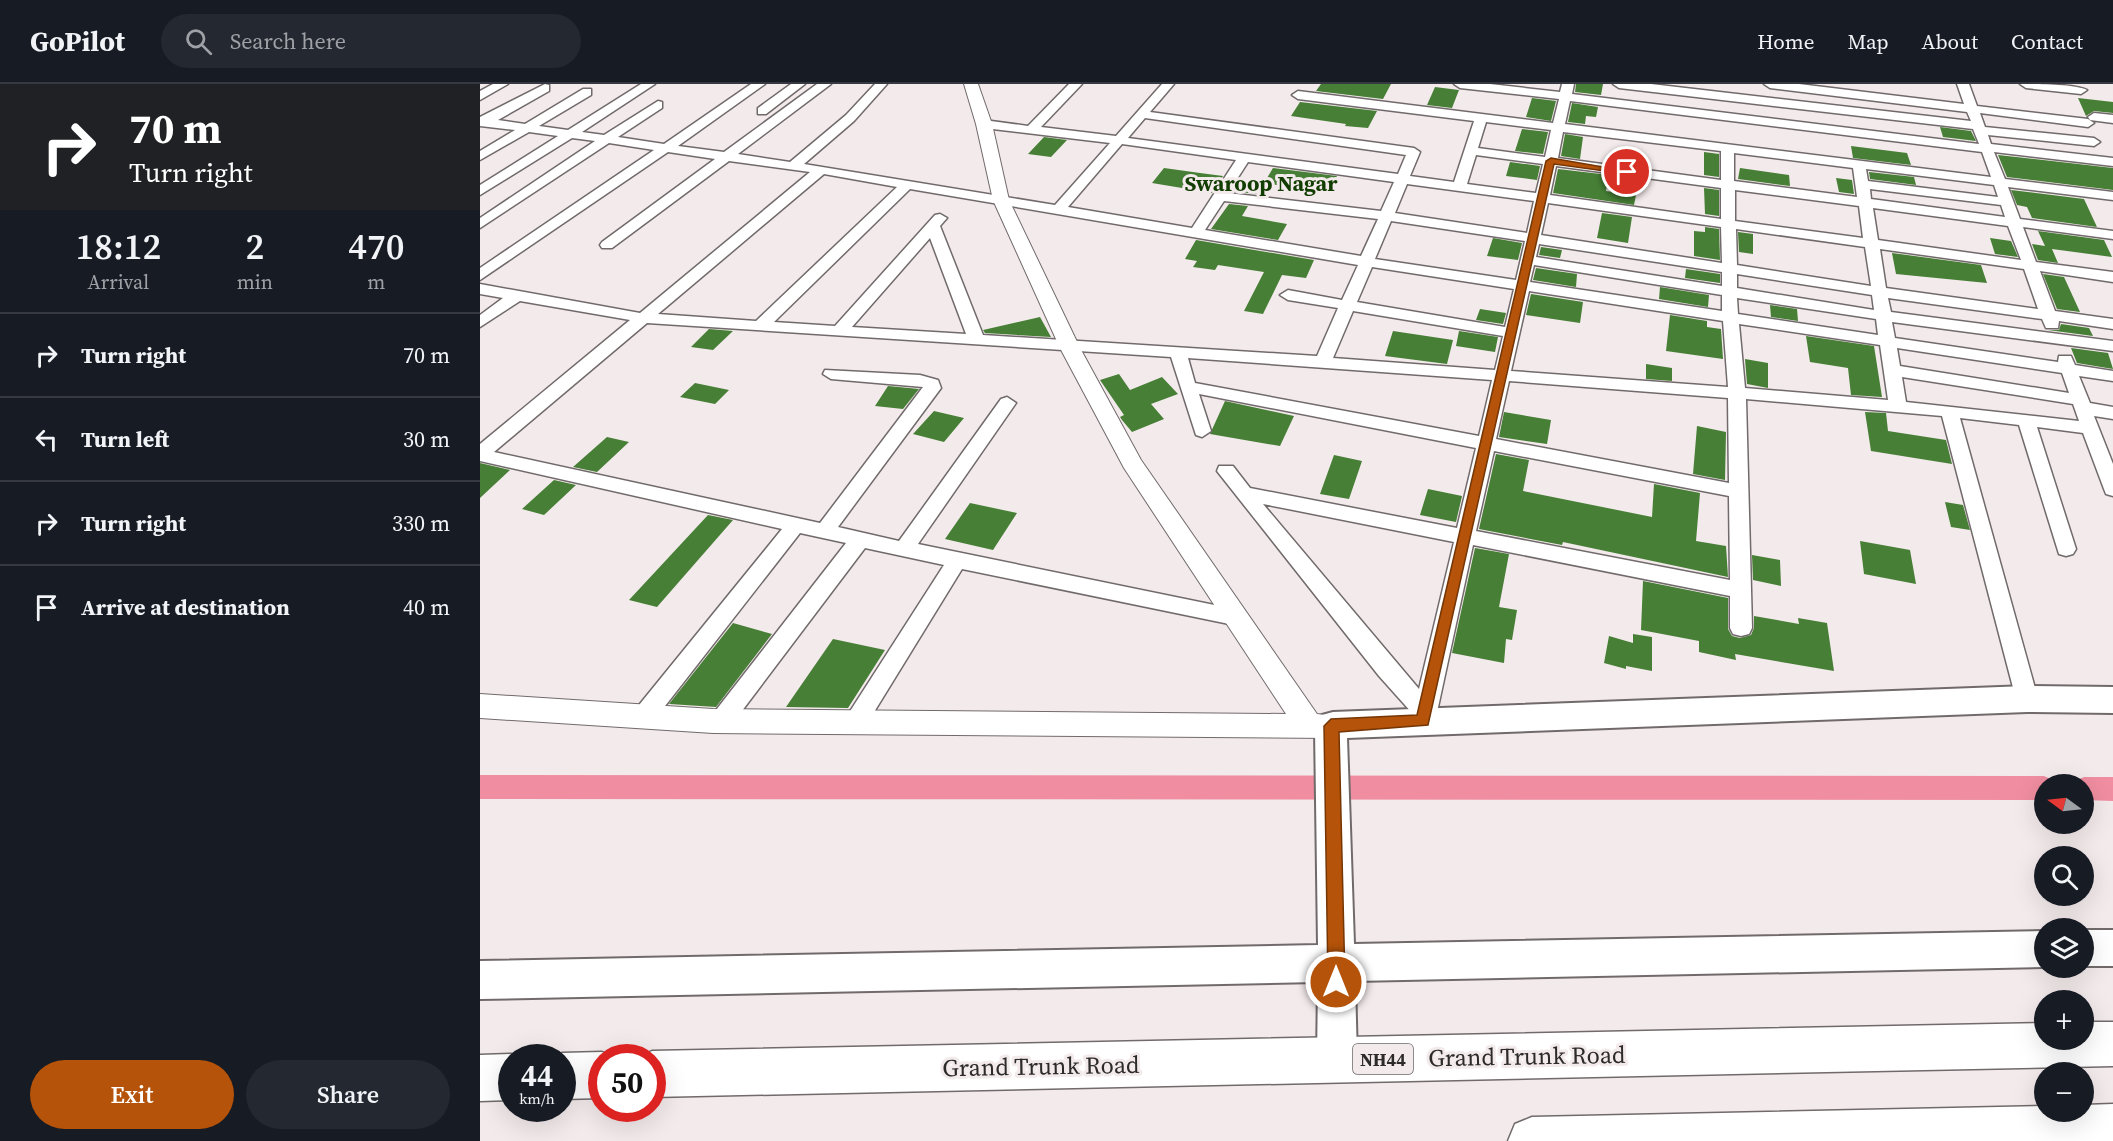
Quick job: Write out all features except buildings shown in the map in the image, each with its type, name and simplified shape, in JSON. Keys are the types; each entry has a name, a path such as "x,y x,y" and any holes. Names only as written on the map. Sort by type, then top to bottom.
{"highway":[{"name":"Grand Trunk Road","path":"666,1074 2113,1044"},
{"path":"480,1078 498,1077"},
{"path":"1532,1141 2113,1128"}],"main road":[{"path":"1336,1060 1336,905 1324,735 1424,716 2027,699 2113,700"},
{"path":"2094,948 2113,948"},
{"path":"480,980 2034,949"}],"street":[{"path":"480,96 502,84"},
{"path":"480,191 649,84"},
{"path":"480,275 759,84"},
{"path":"762,111 799,84"},
{"path":"607,245 825,84"},
{"path":"793,166 850,118 881,84"},
{"path":"970,84 984,124 1001,200 1070,348 1132,463 1234,617 1324,735"},
{"path":"1031,130 1076,84"},
{"path":"1057,211 1167,84"},
{"path":"1460,84 1567,90 1848,148 2000,184 2113,196"},
{"path":"1619,84 2094,142"},
{"path":"1770,84 1840,88 1972,109 2091,120 2113,119"},
{"path":"1963,84 2090,428 2106,451 2113,489"},
{"path":"2026,84 2081,90"},
{"path":"482,122 545,88"},
{"path":"1840,88 1848,148 1867,204 1898,407"},
{"path":"1424,716 1567,90"},
{"path":"480,156 587,92"},
{"path":"1298,95 1727,148 1987,148 2113,162"},
{"path":"480,224 658,105"},
{"path":"1141,114 1413,151 1415,154 1404,180 1323,362"},
{"path":"1459,187 1481,118"},
{"path":"482,122 572,132 821,170 1368,262 2113,376"},
{"path":"984,124 1118,140 1729,226 2113,277"},
{"path":"1727,148 1730,316 1737,393 1741,628"},
{"path":"1471,150 2113,236"},
{"path":"1196,233 1244,158"},
{"path":"480,455 821,170"},
{"path":"762,324 909,184"},
{"path":"1862,184 2007,202"},
{"path":"1220,196 1388,216 1881,292 2113,324"},
{"path":"840,330 936,222 977,341"},
{"path":"1528,260 1731,290 1884,316 2113,346"},
{"path":"480,290 643,318 762,324 1070,348 1323,362 1737,393 1949,411 2090,428"},
{"path":"1288,295 1512,333"},
{"path":"480,322 516,296"},
{"path":"1178,354 1202,431"},
{"path":"1893,370 2081,404 2113,412"},
{"path":"824,532 932,388 932,384 920,380 831,374"},
{"path":"1189,387 1737,491"},
{"path":"904,549 1007,403"},
{"path":"1949,411 2027,699"},
{"path":"2026,420 2066,549"},
{"path":"480,455 860,540 1234,617"},
{"path":"1226,471 1424,716"},
{"path":"1242,493 1740,590"},
{"path":"644,717 796,525"},
{"path":"721,721 860,540"},
{"path":"855,723 957,560"},
{"path":"480,706 721,721 1324,735"}],"waterway":[{"path":"480,787 2034,788"},
{"path":"2094,789 2113,789"}],"district":[{"name":"Swaroop Nagar","path":"1261,183"}],"route":[{"path":"1336,982 1331,726 1423,721 1551,161 1627,172"}]}
